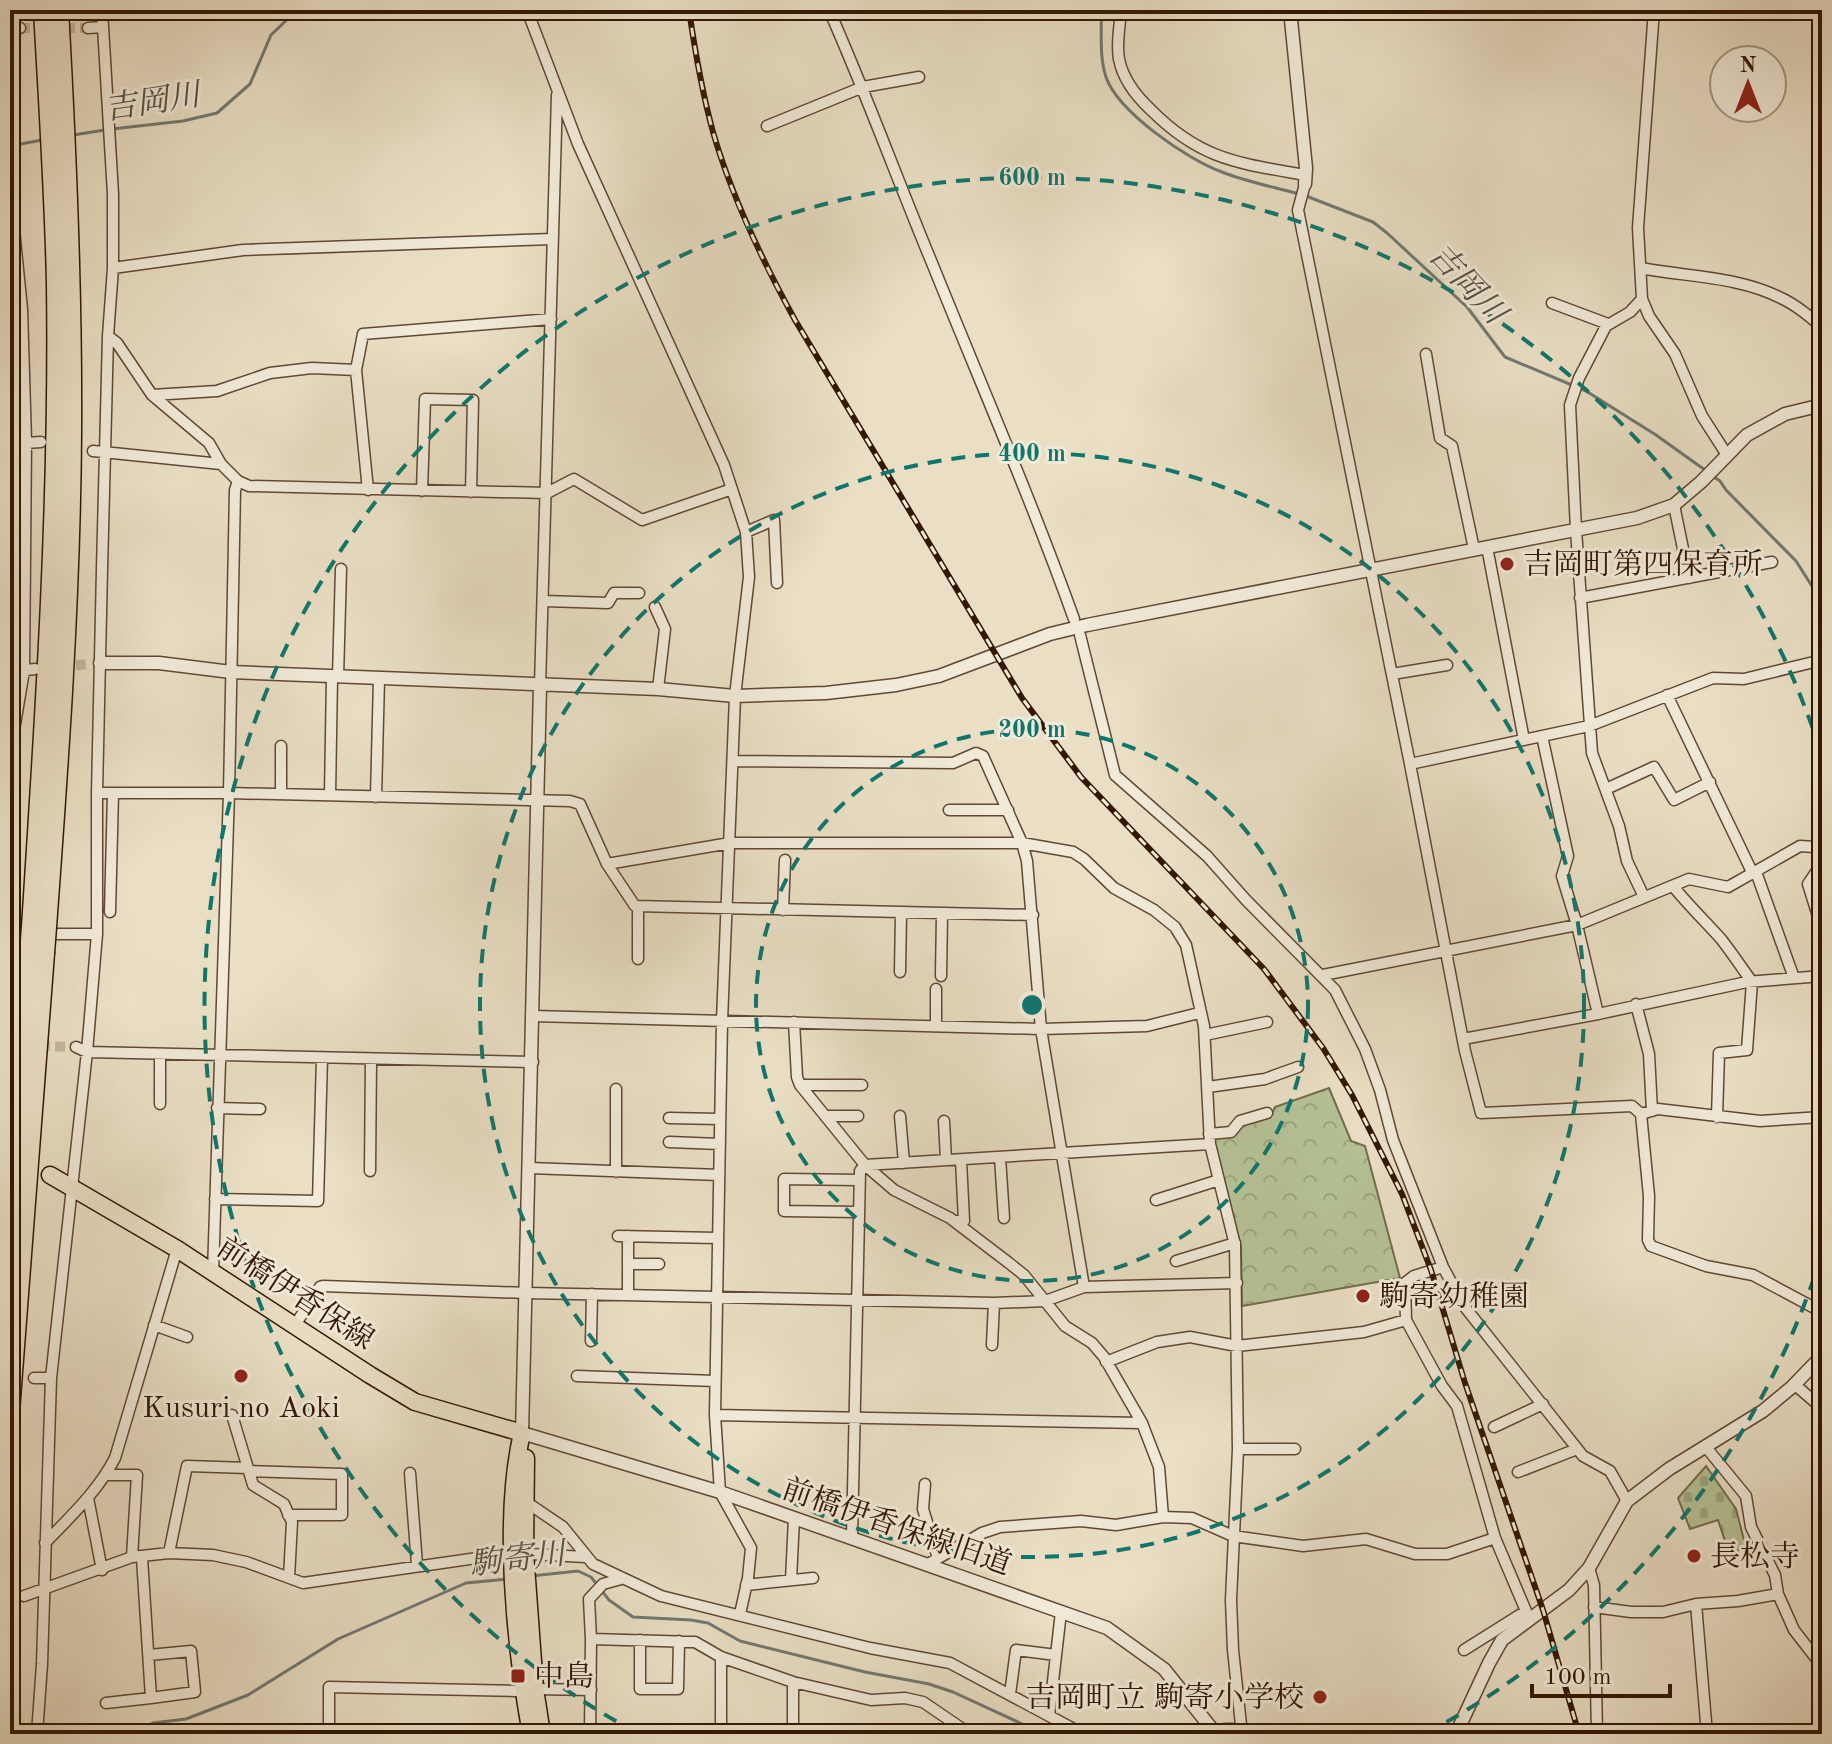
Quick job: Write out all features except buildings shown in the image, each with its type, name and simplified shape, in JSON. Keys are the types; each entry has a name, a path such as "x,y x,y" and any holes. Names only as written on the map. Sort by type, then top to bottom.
{"highway":[{"path":"43,10 58,122"},
{"path":"10,1412 39,927 51,608 61,178 59,10"},
{"path":"10,1186 37,953"}],"main road":[{"name":"前橋伊香保線","path":"50,1175 177,1249 415,1402 522,1433"},
{"path":"519,1553 526,1502 522,1433"},
{"path":"522,1433 515,1463 523,1688 531,1734"},
{"path":"520,1579 542,1734"}],"street":[{"path":"37,1734 51,1378 97,934 94,664 113,268 113,194 102,10"},
{"path":"527,10 557,93 724,465 746,532 749,577 735,696 729,909 722,1021 715,1381 720,1492 751,1548 740,1614"},
{"path":"829,10 1007,444 1074,619"},
{"path":"1121,10 1118,48 1123,73 1142,102 1166,125 1188,142 1215,156 1305,180"},
{"path":"1290,10 1306,168 1299,206 1463,1039 1481,1113 1632,1106 1647,1113 1658,1109 1760,1121 1822,1117"},
{"path":"1654,10 1638,228 1642,299 1649,316 1675,354 1723,459"},
{"path":"88,28 103,27"},
{"path":"767,126 863,87 919,77"},
{"path":"522,1433 557,93"},
{"path":"10,190 22,309 29,670 10,754"},
{"path":"113,268 243,250 552,239"},
{"path":"1641,268 1723,280 1764,291 1795,306 1822,327"},
{"path":"1642,299 1630,312 1608,324 1579,378 1570,405 1592,753 1619,826 1627,861 1644,897"},
{"path":"1552,303 1608,324"},
{"path":"368,490 356,370 363,334 551,319"},
{"path":"108,336 117,343 152,395 209,443 221,464 238,481 249,486 547,493 574,479 642,520 732,489"},
{"path":"1426,354 1440,438 1452,446 1474,549"},
{"path":"152,395 217,391 270,373 298,369 356,370"},
{"path":"10,386 20,414 25,415"},
{"path":"422,491 425,399 473,400 471,492"},
{"path":"94,664 159,663 231,672 658,689 735,696 826,693 896,685 939,676 1050,634 1370,568 1637,518 1674,505 1747,435 1785,414 1822,405"},
{"path":"10,444 41,442"},
{"path":"93,451 221,464"},
{"path":"213,1272 238,481"},
{"path":"1674,505 1689,578"},
{"path":"746,532 774,520 777,583"},
{"path":"1487,547 1524,740"},
{"path":"1580,598 1772,562"},
{"path":"330,795 341,569"},
{"path":"544,601 608,603 614,593 639,593"},
{"path":"655,607 665,629 658,689"},
{"path":"1080,635 1115,775 1207,856 1335,990 1365,1049 1393,1140 1443,1267 1464,1306 1583,1456 1610,1471 1627,1501"},
{"path":"1410,764 1589,726 1713,678 1744,679 1822,660"},
{"path":"1392,674 1447,665"},
{"path":"10,672 29,670"},
{"path":"376,797 379,679"},
{"path":"1667,695 1755,873 1794,978"},
{"path":"1542,736 1568,856 1562,876 1598,1014"},
{"path":"281,746 281,794"},
{"path":"733,761 953,763 976,753 983,756 1022,843 1033,915 1041,1029 1084,1287"},
{"path":"1606,789 1654,767 1674,800 1710,782"},
{"path":"97,793 570,801 580,804 607,864 635,906 1033,915"},
{"path":"110,912 113,793"},
{"path":"949,810 1008,810"},
{"path":"607,864 730,843 1022,843 1073,852 1114,888 1154,910 1175,927 1186,945 1205,1035 1210,1139 1235,1243 1237,1283 1238,1449 1233,1536 1233,1650 1242,1731 1215,1732"},
{"path":"1323,975 1577,925 1689,879 1728,887 1800,846 1814,847 1822,861 1808,884 1821,922"},
{"path":"783,910 785,860"},
{"path":"1673,886 1723,942 1752,982 1747,1050 1719,1053 1717,1117"},
{"path":"638,906 638,959"},
{"path":"900,972 901,913"},
{"path":"941,976 942,914"},
{"path":"10,934 97,934"},
{"path":"1463,1039 1752,982 1822,976"},
{"path":"936,989 936,1026"},
{"path":"1636,1004 1649,1054 1648,1240 1651,1246 1706,1266 1753,1275 1822,1312"},
{"path":"533,1016 1041,1029 1147,1026 1199,1013"},
{"path":"794,1022 800,1085 865,1165 894,1190 954,1221 1024,1275 1065,1326 1092,1343 1142,1423 1159,1467 1163,1517"},
{"path":"1205,1035 1267,1022"},
{"path":"76,1047 87,1052 533,1062"},
{"path":"160,1054 160,1104"},
{"path":"215,1199 318,1201 322,1058"},
{"path":"370,1171 371,1059"},
{"path":"1208,1087 1265,1079 1298,1067"},
{"path":"800,1085 862,1085"},
{"path":"616,1089 616,1172"},
{"path":"217,1108 260,1109"},
{"path":"852,1537 860,1171 865,1165 1062,1154 1210,1139 1231,1132 1240,1121 1267,1113"},
{"path":"825,1116 858,1116"},
{"path":"900,1116 904,1163"},
{"path":"669,1118 720,1119"},
{"path":"944,1121 946,1160"},
{"path":"669,1142 720,1144"},
{"path":"1000,1157 1004,1218"},
{"path":"954,1221 964,1221 961,1160"},
{"path":"530,1168 719,1175"},
{"path":"859,1212 784,1211 784,1179 860,1180"},
{"path":"1156,1200 1219,1180"},
{"path":"628,1295 628,1264 623,1236 717,1238"},
{"path":"1176,1261 1235,1243"},
{"path":"45,1543 88,1498 115,1458 177,1249"},
{"path":"628,1264 659,1264"},
{"path":"1443,1267 1414,1276 1405,1283 1406,1320 1442,1386 1457,1406 1495,1538 1526,1611 1499,1635 1456,1734"},
{"path":"295,1325 323,1286 994,1303 1045,1301 1084,1287 1237,1283"},
{"path":"591,1341 592,1294"},
{"path":"992,1345 994,1303"},
{"path":"1106,1362 1157,1342 1190,1337 1237,1346 1364,1332 1406,1320"},
{"path":"154,1325 187,1337"},
{"path":"1464,1650 1499,1635 1569,1590 1589,1568 1627,1501 1669,1469 1763,1411 1822,1356"},
{"path":"577,1376 715,1381"},
{"path":"34,1378 51,1378"},
{"path":"1794,1384 1822,1408"},
{"path":"1494,1427 1543,1404"},
{"path":"232,1415 253,1485 284,1504 292,1522 289,1578"},
{"path":"715,1415 1142,1423"},
{"name":"前橋伊香保線旧道","path":"522,1433 720,1492 933,1561 1107,1628 1164,1669 1215,1732"},
{"path":"1705,1446 1746,1496 1751,1527 1775,1575 1778,1594 1794,1630 1822,1666"},
{"path":"1238,1449 1295,1449"},
{"path":"1518,1472 1577,1449"},
{"path":"169,1553 187,1466 342,1474 342,1515 288,1515"},
{"path":"410,1473 417,1565"},
{"path":"106,1475 137,1475 137,1558 151,1698"},
{"path":"925,1484 923,1509 933,1561 982,1533 1000,1527 1081,1521 1116,1525 1163,1517 1192,1518 1233,1536 1303,1546 1366,1539 1415,1554 1447,1554 1495,1538"},
{"path":"88,1498 102,1570"},
{"path":"526,1502 563,1527 585,1557 621,1579 661,1596 870,1648 950,1663 1083,1734"},
{"path":"791,1580 794,1518"},
{"path":"24,1596 137,1558 169,1553 213,1555 246,1562 303,1583 519,1553 585,1557"},
{"path":"1589,1568 1594,1585 1597,1734"},
{"path":"746,1585 813,1578"},
{"path":"590,1734 589,1599 603,1584 621,1579"},
{"path":"1594,1607 1663,1612 1696,1604 1778,1594"},
{"path":"1696,1604 1707,1734"},
{"path":"1049,1716 1061,1612"},
{"path":"591,1639 695,1642 721,1657 793,1682 871,1700 905,1698 923,1702 970,1734"},
{"path":"640,1640 640,1689 678,1689 679,1641"},
{"path":"1010,1694 1016,1650 1056,1655"},
{"path":"106,1703 195,1692 191,1651 149,1655"},
{"path":"721,1657 721,1734"},
{"path":"793,1682 793,1734"},
{"path":"329,1734 329,1687 517,1691"},
{"path":"535,1689 591,1690"}],"green space":[{"path":"1329,1088 1351,1141 1365,1146 1400,1278 1242,1306 1241,1247 1214,1139 1234,1134 1242,1124 1271,1116 1275,1107"},
{"path":"1706,1466 1736,1509 1746,1548 1729,1553 1718,1520 1690,1529 1678,1498"}],"waterway":[{"name":"吉岡川","path":"112,129 183,121 217,113 250,84 271,35 297,10"},
{"name":"吉岡川","path":"1101,10 1106,77 1113,91 1139,119 1174,146 1208,166 1241,179 1299,194"},
{"name":"吉岡川","path":"73,135 105,130"},
{"name":"吉岡川","path":"10,146 42,140"},
{"name":"吉岡川","path":"1306,196 1373,222 1387,233 1467,307 1505,357 1586,391 1705,470"},
{"name":"吉岡川","path":"1711,475 1796,561 1822,602"},
{"name":"駒寄川","path":"531,1576 578,1571 591,1577 609,1600 633,1617 708,1623 740,1641 865,1672 929,1684 1044,1734"},
{"name":"駒寄川","path":"136,1734 153,1723 186,1719 248,1695 338,1639 466,1583 508,1579"}],"tunnel":[{"path":"20,28 88,28"},
{"path":"61,667 88,664"},
{"path":"10,1045 76,1047"},
{"path":"10,1600 24,1596"}],"railway":[{"path":"689,10 713,132 729,181 760,252 795,320 1022,698 1081,777 1264,969 1323,1048 1352,1095 1402,1194 1431,1270 1465,1383 1543,1610 1579,1734"}],"place":[{"name":"吉岡町第四保育所","path":"1507,564"},
{"name":"駒寄幼稚園","path":"1363,1296"},
{"name":"Kusuri no Aoki","path":"241,1376"},
{"name":"長松寺","path":"1694,1556"},
{"name":"中島","path":"518,1676"},
{"name":"吉岡町立 駒寄小学校","path":"1320,1697"}]}
